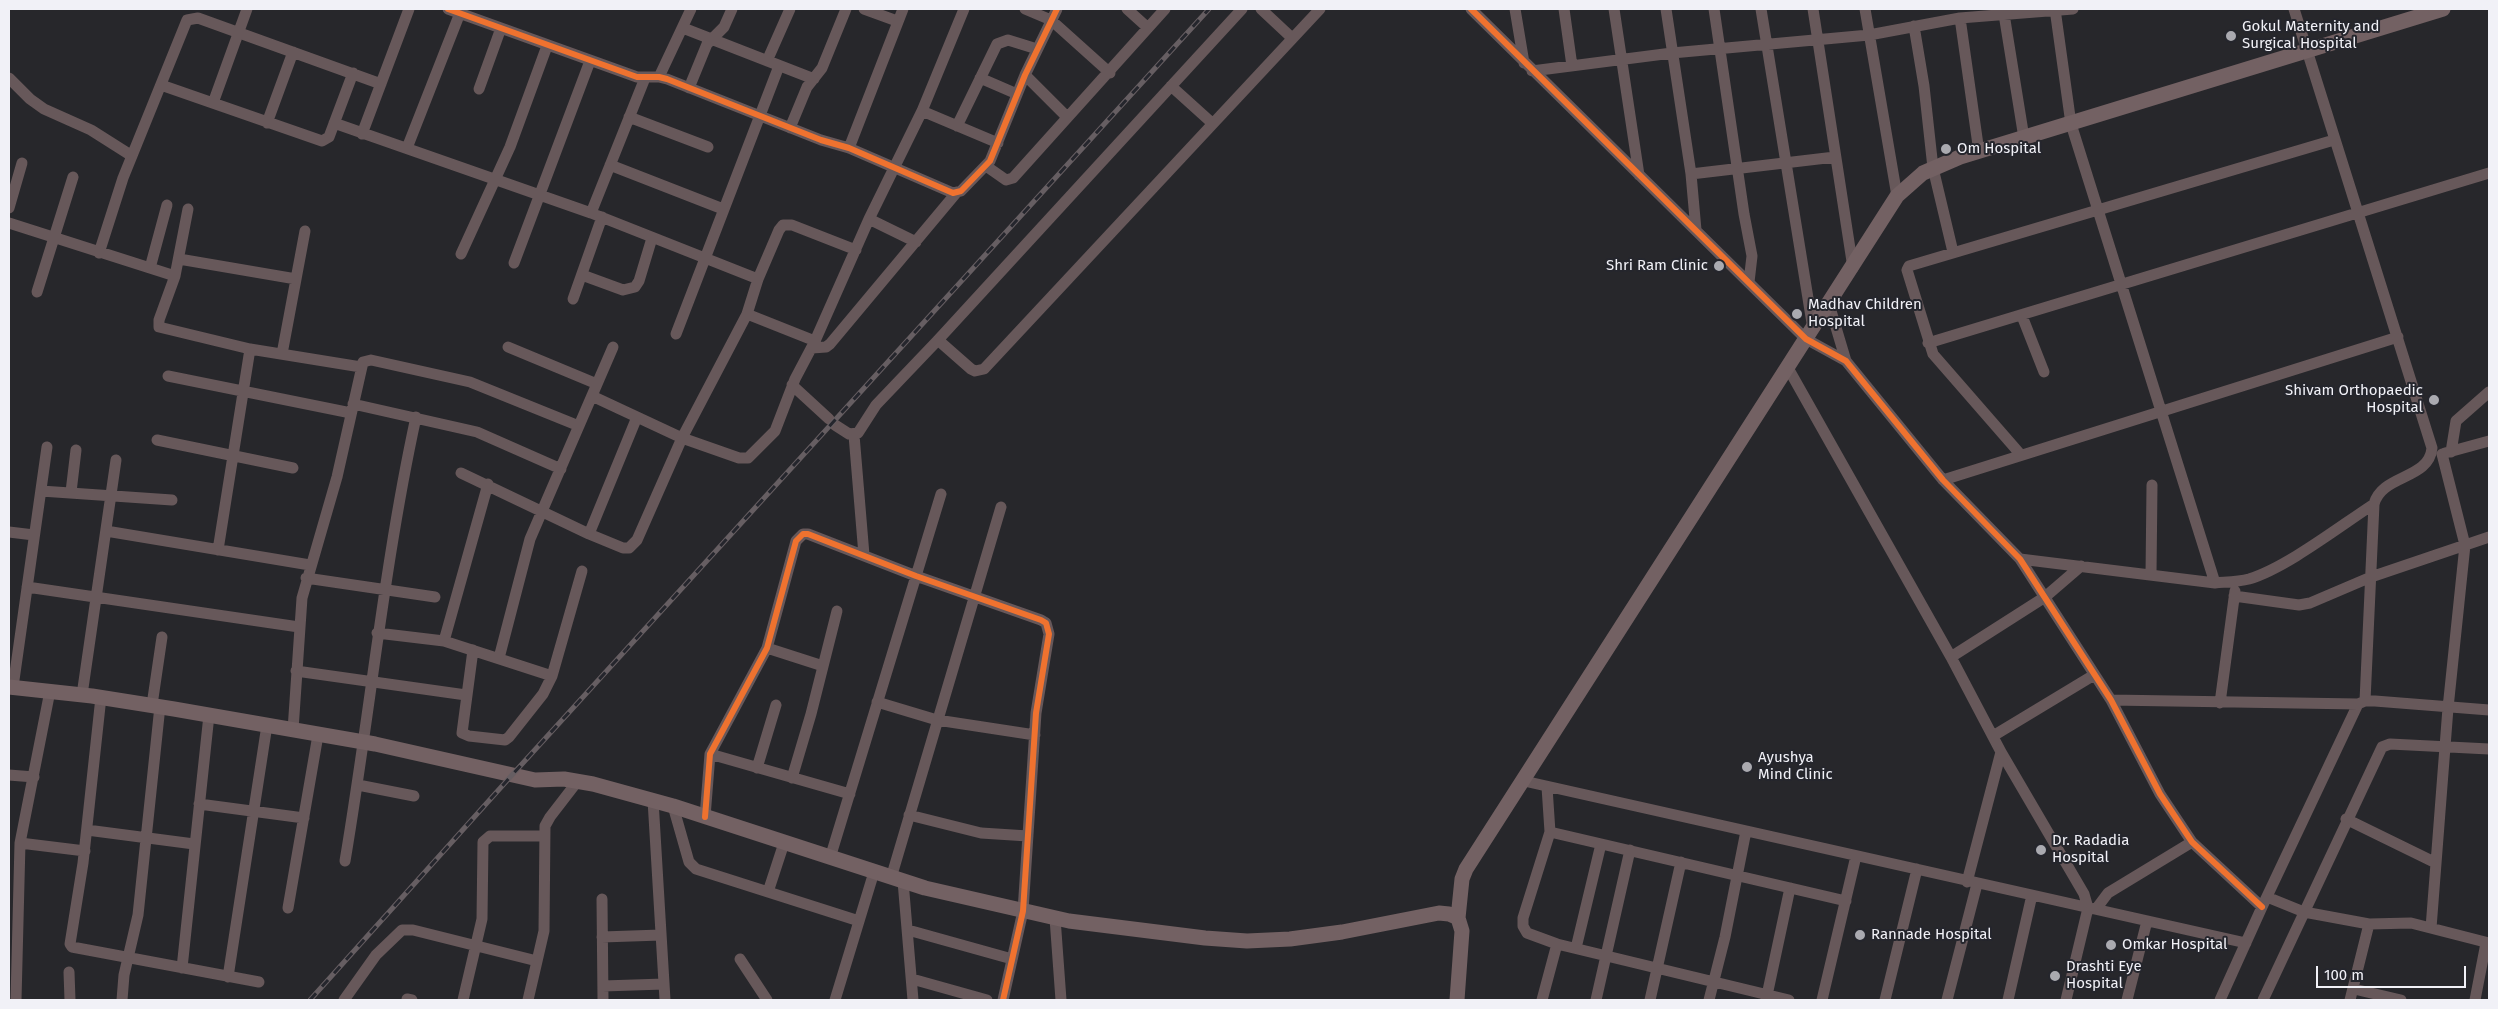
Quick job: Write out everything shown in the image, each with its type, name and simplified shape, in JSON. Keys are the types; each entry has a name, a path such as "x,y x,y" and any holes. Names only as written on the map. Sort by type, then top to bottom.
{"main road":[{"path":"1457,1000 1462,931 1458,918 1462,879 1466,869 1853,268 1897,196 1923,173 1979,152 2435,10"},
{"path":"11,687 82,694 156,706 458,761 535,780 578,782 653,800 897,880 1055,918 1205,938 1247,941 1290,939 1342,932 1439,913 1449,914 1458,918"}],"street":[{"path":"213,103 247,9"},
{"path":"362,134 409,9"},
{"path":"448,9 590,61 645,78 659,77 790,128 848,148 947,191 957,192"},
{"path":"659,77 691,9"},
{"path":"689,88 711,40 724,27 732,9"},
{"path":"767,61 790,9"},
{"path":"790,128 804,93 822,68 846,9"},
{"path":"864,9 897,21"},
{"path":"848,148 903,9"},
{"path":"592,396 682,438 739,458 748,458 772,435 792,386 814,344 869,219 922,112 964,9"},
{"path":"1025,9 1051,20 1110,73"},
{"path":"747,314 814,344 826,347 830,344 957,192 986,166 998,143 1024,75 1057,9"},
{"path":"1127,9 1148,28"},
{"path":"986,166 1006,180 1013,178 1110,73 1165,9"},
{"path":"864,556 856,434 876,405 1242,9"},
{"path":"1261,9 1292,38"},
{"path":"938,340 971,369 975,371 984,369 1320,9"},
{"path":"1471,9 1749,282 1810,334 1846,361 1943,480 2020,558 2111,700 2160,794 2192,842 2264,902 2304,912 2369,924 2402,923 2431,928 2488,943 2475,1000"},
{"path":"1515,9 1528,67"},
{"path":"1564,9 1572,66"},
{"path":"1614,9 1639,175"},
{"path":"1666,9 1691,174 1696,230"},
{"path":"1714,9 1753,261 1749,282"},
{"path":"1761,9 1786,163 1810,334"},
{"path":"1813,9 1853,268"},
{"path":"1865,9 1897,196"},
{"path":"1528,67 1572,66 1672,53 1869,35 1960,18 2073,9"},
{"path":"2294,9 2334,140 2431,440 2442,454 2465,545 2448,708 2431,928"},
{"path":"2055,10 2071,124 2163,411 2215,583"},
{"path":"407,148 460,13"},
{"path":"2004,14 2024,138"},
{"path":"99,253 123,178 162,85 186,20 198,18 380,84"},
{"path":"1960,18 1979,152"},
{"path":"1914,26 1924,86 1933,168 1953,252"},
{"path":"479,88 501,28"},
{"path":"683,28 814,79"},
{"path":"957,126 997,44 1002,40 1008,40 1037,49"},
{"path":"461,254 510,147 547,46"},
{"path":"267,123 293,52"},
{"path":"514,263 590,61"},
{"path":"676,334 780,66"},
{"path":"162,85 322,141 329,137 353,74"},
{"path":"1024,75 1067,118"},
{"path":"9,78 30,99 44,109 91,130 131,159"},
{"path":"573,299 582,275 610,165 645,78"},
{"path":"980,78 1017,94"},
{"path":"1171,86 1212,123"},
{"path":"922,112 998,143"},
{"path":"630,117 708,147"},
{"path":"334,123 597,215 758,279"},
{"path":"2021,455 1933,354 1928,343 1907,270 1912,264 2334,140"},
{"path":"1691,174 1835,157"},
{"path":"9,208 22,163"},
{"path":"610,165 723,209"},
{"path":"1928,343 2123,286 2489,173"},
{"path":"37,292 73,177"},
{"path":"150,268 167,205"},
{"path":"188,209 175,276 159,320 159,327 250,349 360,367"},
{"path":"869,219 916,242"},
{"path":"9,223 175,276"},
{"path":"461,473 488,484 589,534 623,548 634,545 682,438 747,314 758,279 779,230 787,224 856,250"},
{"path":"282,354 305,231"},
{"path":"582,275 623,290 635,287 640,281 652,238"},
{"path":"179,259 296,279"},
{"path":"1829,304 1846,361"},
{"path":"2022,316 2044,372"},
{"path":"1943,480 2398,338"},
{"path":"499,658 521,566 541,511 561,469 613,346"},
{"path":"508,347 597,384"},
{"path":"218,550 250,349"},
{"path":"293,730 299,627 306,578 337,477 360,367 363,362 371,360 470,382 579,426"},
{"path":"1788,368 1951,657 2001,752 2092,908"},
{"path":"168,376 243,390 416,417 477,432 561,469"},
{"path":"792,386 832,422 856,434"},
{"path":"2442,454 2456,421 2489,392"},
{"path":"345,861 365,743 370,681 398,499 416,417"},
{"path":"589,534 636,417"},
{"path":"157,440 293,468"},
{"path":"2220,1000 2264,902 2361,703 2371,577 2374,504 2381,489 2442,454 2489,441"},
{"path":"11,687 47,447"},
{"path":"71,492 76,450"},
{"path":"82,694 116,460"},
{"path":"444,641 488,484"},
{"path":"2151,575 2152,485"},
{"path":"41,491 111,494 172,500"},
{"path":"830,858 941,494"},
{"path":"2020,558 2215,583 2236,582 2258,576 2287,560 2374,504"},
{"path":"914,1000 908,930 897,880 909,815 1001,507"},
{"path":"106,531 310,566"},
{"path":"9,532 34,535"},
{"path":"705,817 710,754 768,648 796,540 800,536 808,534 916,576 1041,620 1049,628 1034,735 1023,911 1003,1000"},
{"path":"2234,596 2298,605 2310,603 2371,577 2489,537"},
{"path":"1951,657 2045,596 2081,566"},
{"path":"474,650 462,733 469,736 505,740 509,738 543,694 552,676 582,571"},
{"path":"306,578 435,597"},
{"path":"2220,703 2236,582"},
{"path":"27,587 299,627"},
{"path":"792,778 837,611"},
{"path":"377,633 444,641 552,676"},
{"path":"122,1000 138,915 162,637"},
{"path":"768,648 823,666"},
{"path":"296,671 466,696"},
{"path":"1992,736 2094,675"},
{"path":"16,1000 13,961 13,900 20,844 50,691"},
{"path":"101,697 85,851 70,944 76,948 259,982"},
{"path":"2111,700 2220,703 2361,703 2489,710"},
{"path":"877,702 937,720 1034,735"},
{"path":"757,768 776,705"},
{"path":"182,968 209,715"},
{"path":"228,977 267,725"},
{"path":"288,908 318,735"},
{"path":"2263,1000 2346,819 2382,747 2390,744 2489,749"},
{"path":"1947,1000 2001,752"},
{"path":"710,754 850,794"},
{"path":"9,775 34,777"},
{"path":"1524,781 2246,943"},
{"path":"528,1000 544,932 544,836 550,817 578,782"},
{"path":"358,784 414,796"},
{"path":"1547,786 1550,832 1523,926 1527,934 1557,944 1714,981 1766,997 1789,1000"},
{"path":"653,800 665,1000"},
{"path":"199,804 304,818"},
{"path":"672,806 691,866 859,921"},
{"path":"909,815 981,833 1028,836"},
{"path":"2346,819 2436,863"},
{"path":"87,830 194,844"},
{"path":"1709,1000 1746,831"},
{"path":"1550,832 1846,901"},
{"path":"463,1000 482,919 485,839 490,836 544,836"},
{"path":"2066,1000 2092,908 2108,893 2192,842"},
{"path":"768,892 784,843"},
{"path":"20,844 85,851"},
{"path":"1576,948 1601,844"},
{"path":"1596,1000 1630,850"},
{"path":"1822,1000 1856,856"},
{"path":"1650,1000 1682,862"},
{"path":"1885,1000 1917,869"},
{"path":"835,1000 874,872"},
{"path":"1766,997 1790,888"},
{"path":"2008,1000 2032,895"},
{"path":"602,899 603,1000"},
{"path":"1055,918 1061,1000"},
{"path":"2127,1000 2147,921"},
{"path":"2369,924 2352,995 2400,1000"},
{"path":"344,1000 376,955 402,930 413,930 537,961"},
{"path":"908,930 1012,959"},
{"path":"602,937 661,935"},
{"path":"1542,1000 1557,944"},
{"path":"740,959 767,1000"},
{"path":"69,972 70,1000"},
{"path":"912,979 987,1000"},
{"path":"602,986 664,984"}],"railway":[{"path":"310,1000 512,775 1209,9"}],"cycle path":[{"path":"448,9 637,77 667,79 821,140 849,148 953,193 961,191 990,161 1025,75 1057,9"},
{"path":"1471,9 1806,339 1846,361 1943,480 2020,559 2111,700 2160,794 2192,842 2262,907"},
{"path":"705,817 710,754 767,648 796,541 803,534 808,534 916,576 1046,623 1049,634 1036,713 1023,911 1003,1000"}],"place":[{"name":"Gokul Maternity and Surgical Hospital","path":"2231,36"},
{"name":"Om Hospital","path":"1946,149"},
{"name":"Shri Ram Clinic","path":"1719,266"},
{"name":"Madhav Children Hospital","path":"1797,314"},
{"name":"Shivam Orthopaedic Hospital","path":"2434,400"},
{"name":"Ayushya Mind Clinic","path":"1747,767"},
{"name":"Dr. Radadia Hospital","path":"2041,850"},
{"name":"Rannade Hospital","path":"1860,935"},
{"name":"Omkar Hospital","path":"2111,945"},
{"name":"Drashti Eye Hospital","path":"2055,976"}]}
